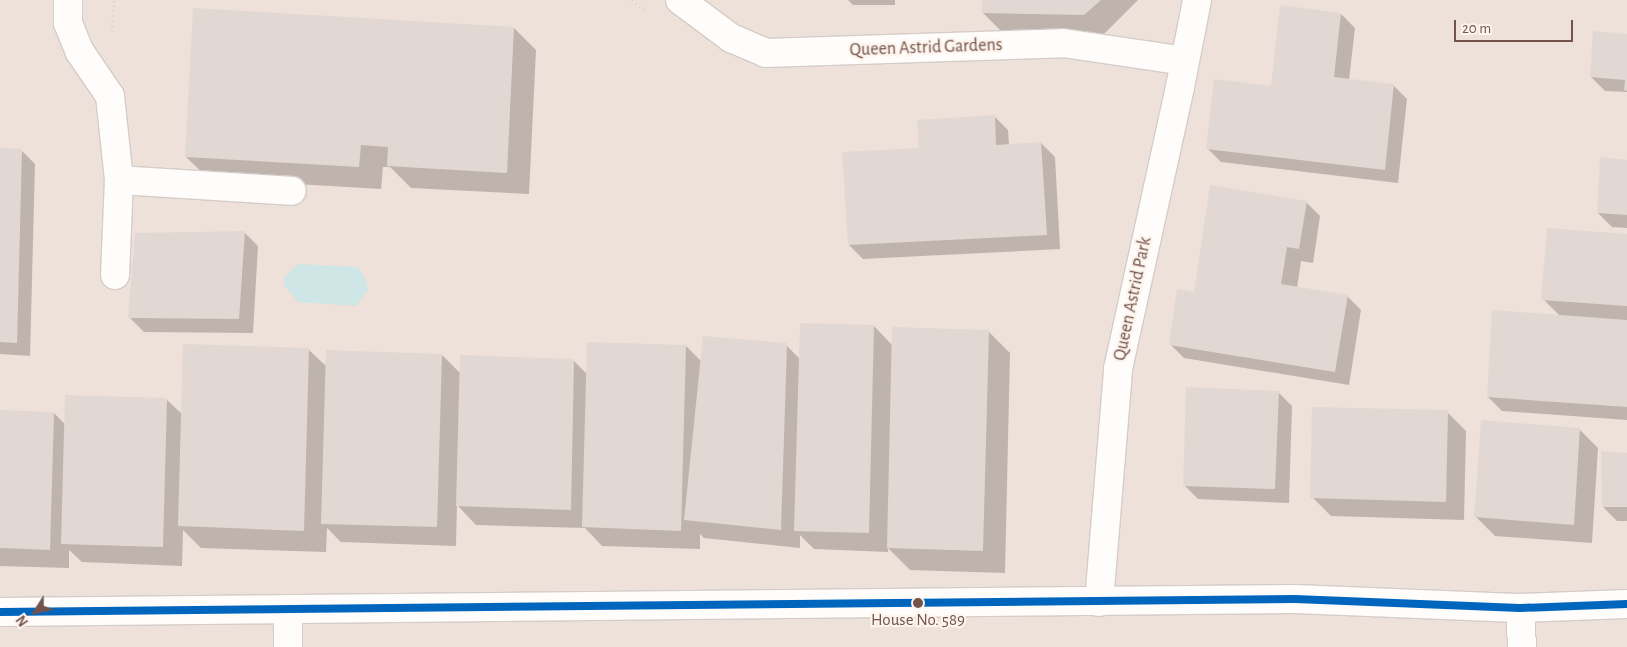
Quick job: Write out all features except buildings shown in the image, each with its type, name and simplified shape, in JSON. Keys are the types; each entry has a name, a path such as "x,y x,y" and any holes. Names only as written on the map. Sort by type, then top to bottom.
{"street":[{"path":"68,0 68,23 80,52 110,96 119,180 115,275"},
{"name":"Queen Astrid Gardens","path":"680,0 731,38 766,53 1063,43 1185,61"},
{"name":"Queen Astrid Park","path":"1099,602 1118,369 1197,0"},
{"path":"119,180 292,191"},
{"path":"0,612 1295,599 1520,608 1627,604"},
{"path":"1520,608 1522,647"},
{"path":"288,610 288,647"}],"shaded area":[{"path":"0,0 1627,0 1627,647 0,647"}],"water":[{"path":"298,264 358,267 365,278 368,289 356,306 298,302 284,285 284,277"}],"transit line":[{"path":"0,612 1295,599 1520,608 1627,604"}],"place":[{"name":"House No. 589","path":"918,603"}]}
